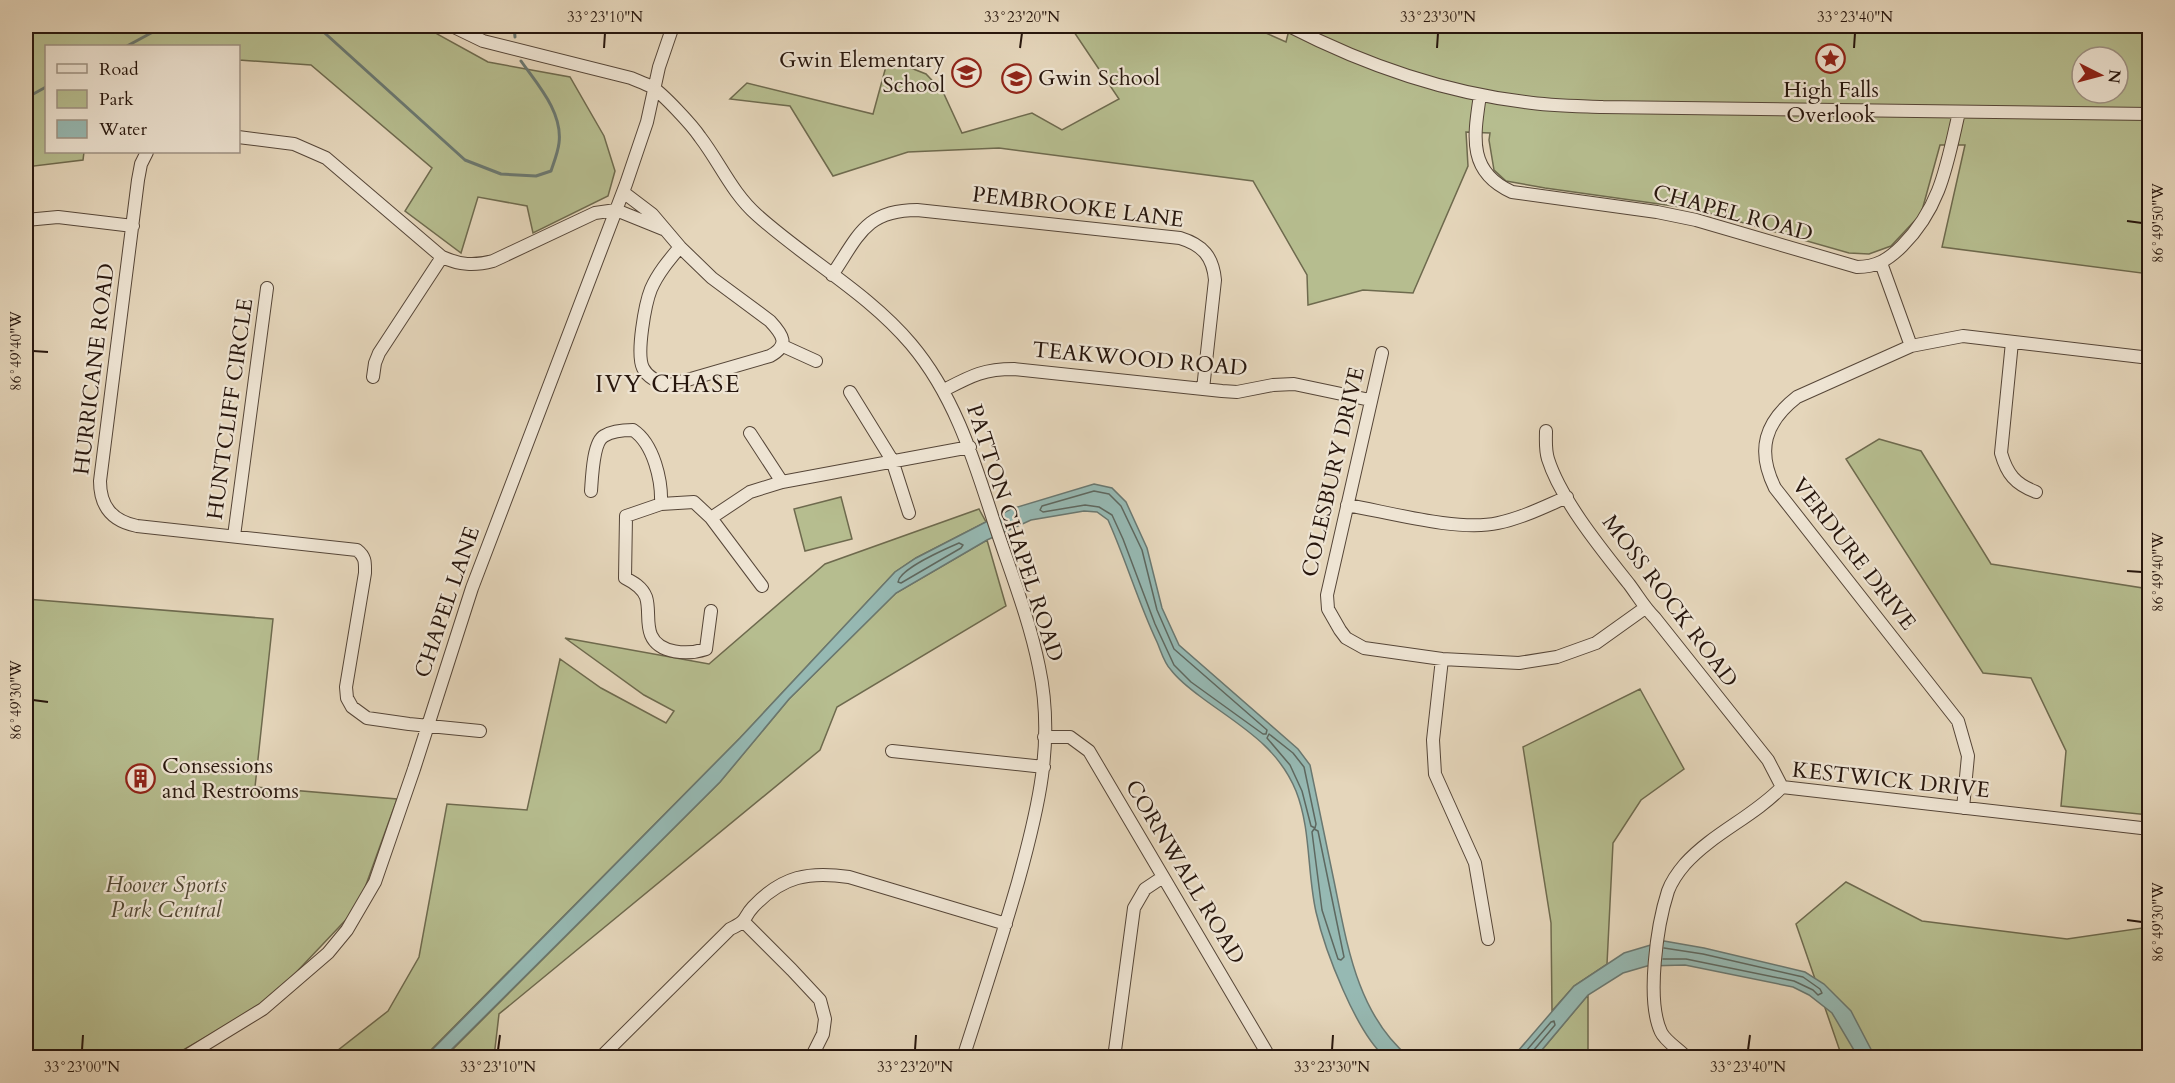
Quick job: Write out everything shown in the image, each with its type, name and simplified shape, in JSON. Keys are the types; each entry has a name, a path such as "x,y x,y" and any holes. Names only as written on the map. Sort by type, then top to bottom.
{"street":[{"path":"452,26 483,41 631,78 654,88 673,26"},
{"path":"1289,26 1356,58 1437,85 1525,102 1603,107 2150,114"},
{"name":"CHAPEL LANE","path":"183,1058 262,1009 328,953 347,930 370,891 382,865 472,588 623,192 647,122 654,88"},
{"name":"PATTON CHAPEL ROAD","path":"654,88 700,136 729,184 741,199 792,246 875,308 923,359 944,390 970,447 991,511 1039,667 1044,707 1044,767 1036,817 1006,924 963,1058"},
{"name":"CHAPEL ROAD","path":"1480,95 1475,125 1480,165 1497,185 1512,192 1657,212 1696,220 1844,265 1870,267 1881,263"},
{"path":"1911,346 1881,263 1911,237 1934,204 1946,172 1959,112"},
{"path":"240,137 294,144 326,158 442,257 471,266 493,261 595,213 616,210 663,229"},
{"name":"HURRICANE ROAD","path":"146,153 141,164 100,481 103,503 109,512 127,524 347,548 363,554 365,573 345,687 347,698 352,708 367,718 428,725"},
{"path":"623,192 652,214 663,229 712,278 770,321 782,338 783,346 779,351 770,356 682,383 670,385 661,383 647,373 643,367 641,351 650,291 665,265 680,247"},
{"name":"PEMBROOKE LANE","path":"832,275 871,221 897,210 928,211 1186,240 1202,248 1208,254 1214,270 1214,294 1203,389"},
{"path":"26,220 58,217 133,226"},
{"path":"373,377 379,353 442,257"},
{"name":"HUNTCLIFF CIRCLE","path":"234,536 267,288"},
{"name":"VERDURE DRIVE","path":"1963,808 1968,756 1958,721 1775,488 1767,473 1764,453 1768,430 1783,408 1797,397 1911,346 1963,336 2150,358"},
{"path":"2012,342 2001,453 2004,466 2010,475 2021,487 2036,492"},
{"path":"783,346 816,361"},
{"name":"COLESBURY DRIVE","path":"1382,353 1327,595 1328,609 1346,638 1364,648 1442,659 1519,663 1557,657 1596,643 1645,608"},
{"name":"TEAKWOOD ROAD","path":"944,390 972,375 991,369 1014,369 1237,392 1273,385 1294,384 1370,400"},
{"path":"850,392 891,460 909,513"},
{"path":"591,491 595,454 600,440 604,436 633,430 639,434 658,471 662,489 661,504"},
{"name":"MOSS ROCK ROAD","path":"1546,431 1545,446 1548,459 1567,497 1600,549 1768,760 1782,787"},
{"path":"750,433 782,482"},
{"path":"711,518 750,492 782,482 970,447"},
{"path":"1347,505 1458,525 1481,526 1518,518 1567,497"},
{"path":"711,611 706,649 697,652 669,651 656,644 650,633 645,596 636,584 625,578 626,516 661,504 694,502 711,518 762,586"},
{"path":"1442,659 1433,740 1435,774 1475,863 1488,939"},
{"path":"428,725 480,731"},
{"name":"CORNWALL ROAD","path":"1044,737 1070,737 1089,751 1270,1058"},
{"path":"892,751 1044,767"},
{"name":"KESTWICK DRIVE","path":"1687,1058 1662,1034 1655,1009 1654,978 1660,931 1669,889 1685,865 1710,842 1767,802 1782,787 2150,829"},
{"path":"600,1058 730,929 744,922 752,908 774,888 796,878 822,873 849,877 1006,924"},
{"path":"1114,1058 1134,908 1145,889 1163,877"},
{"path":"744,922 820,1000 825,1019 823,1034 811,1058"}],"green space":[{"path":"26,26 429,26 437,34 488,62 570,77 604,136 615,171 608,196 533,233 527,206 478,197 461,253 405,211 432,168 311,65 240,60 240,45 45,45 45,153 84,153 83,160 26,167"},
{"path":"1070,26 1250,26 1286,42 1290,26 2149,26 2149,274 1942,247 1965,145 1940,145 1921,214 1891,246 1869,254 1849,253 1695,209 1506,181 1494,170 1490,133 1466,132 1468,166 1413,293 1363,290 1308,305 1307,275 1253,181 999,148 908,152 833,176 790,106 730,99 747,83 873,114 888,59 926,74 943,92 962,133 1032,113 1062,130 1119,99"},
{"path":"1879,439 1921,451 1991,564 2149,589 2149,815 2061,806 2066,751 2031,678 1983,673 1846,459"},
{"path":"841,497 852,539 805,551 794,509"},
{"path":"979,509 986,522 916,558 895,572 740,738 424,1057 328,1058 388,1011 419,957 447,804 527,810 560,659 601,688 666,723 674,711 644,695 565,638 709,664 825,564"},
{"path":"987,540 1006,606 837,707 820,750 499,1014 494,1057 444,1058 720,782 789,699 896,593"},
{"name":"Hoover Sports Park Central","path":"26,599 273,619 255,787 397,799 358,907 269,1001 171,1057 26,1057"},
{"path":"1640,689 1684,769 1641,800 1613,843 1607,964 1574,986 1552,1011 1551,923 1523,747"},
{"path":"1846,882 1922,921 2067,939 2149,927 2149,1057 1842,1057 1796,924"},
{"path":"1588,995 1588,1057 1536,1057"}],"water":[{"path":"1094,484 1112,488 1126,502 1147,548 1162,608 1179,645 1298,749 1310,765 1344,929 1357,977 1377,1020 1391,1040 1409,1057 1385,1057 1363,1029 1343,990 1320,928 1311,882 1307,835 1301,805 1288,776 1279,762 1258,739 1187,686 1169,667 1144,612 1108,520 1097,512 1084,511 1031,520 987,540 896,593 789,699 720,782 444,1057 424,1058 740,738 895,572 916,558 1011,509"},
{"path":"1664,941 1805,972 1824,984 1851,1011 1875,1057 1858,1057 1832,1013 1809,995 1793,987 1685,965 1647,966 1623,973 1588,995 1536,1057 1512,1058 1574,986 1624,953"}],"waterway":[{"path":"129,45 164,26"},
{"path":"317,26 465,160 501,174 536,176 551,171 556,157 559,132 557,120 548,99 521,61"},
{"path":"514,26 515,37"},
{"path":"1802,26 1823,26"},
{"path":"26,98 45,88"}],"place":[{"name":"High Falls Overlook","path":"1831,58"},
{"name":"Gwin Elementary School","path":"966,73"},
{"name":"Gwin School","path":"1017,78"},
{"name":"Consessions and Restrooms","path":"141,779"}],"district":[{"name":"IVY CHASE","path":"668,384"}]}
